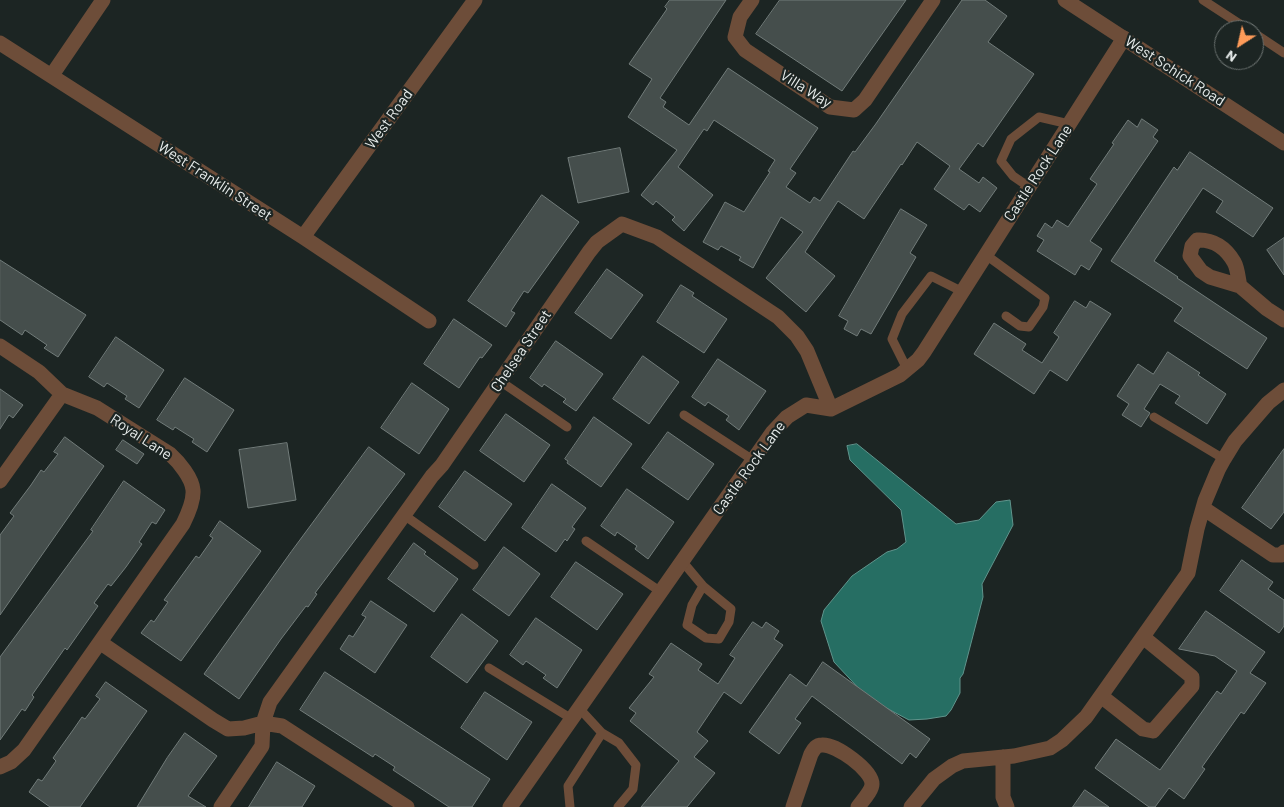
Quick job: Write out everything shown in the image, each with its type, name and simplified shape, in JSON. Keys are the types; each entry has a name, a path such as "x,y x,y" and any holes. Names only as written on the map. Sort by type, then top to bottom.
{"street":[{"path":"52,75 103,0"},
{"name":"West Road","path":"303,237 475,0"},
{"name":"Villa Way","path":"752,0 740,17 735,36 746,50 830,107 854,110 865,100 933,0"},
{"name":"West Schick Road","path":"1065,0 1284,143"},
{"name":"Castle Rock Lane","path":"510,807 772,433 794,411 806,405 832,409 900,375 924,352 1124,38"},
{"name":"West Franklin Street","path":"0,43 303,237 429,321"},
{"name":"Chelsea Street","path":"263,723 270,702 432,476 442,465 589,252 597,242 622,224 657,237 778,317 797,336 807,351 832,409"},
{"path":"1240,286 1267,309 1284,320"},
{"path":"0,346 39,372 62,394 0,481"},
{"path":"911,807 934,779 952,766 963,761 1003,757 1050,748 1075,729 1086,717 1188,573 1202,508 1224,459 1235,441 1266,405 1284,390"},
{"name":"Royal Lane","path":"0,767 11,762 24,750 184,524 189,512 193,489 183,468 170,454 97,408 62,394"},
{"path":"1202,508 1273,555 1281,556 1284,552"},
{"path":"1101,696 1143,729 1153,731 1192,686 1192,677 1143,637"},
{"path":"100,643 228,729 244,728 263,723 282,726 407,807"},
{"path":"221,807 262,746 263,723"},
{"path":"793,807 810,754 814,748 822,745 831,746 846,754 870,778 871,788 858,807"},
{"path":"1003,757 1003,797 1007,807"}],"lane":[{"path":"1203,0 1234,20"},
{"path":"1264,40 1284,53"},
{"path":"1029,187 1013,176 1002,161 1011,139 1039,116 1069,124"},
{"path":"986,256 1045,298 1043,307 1029,328 1020,326 1006,316"},
{"path":"907,369 892,339 902,314 931,276 963,292"},
{"path":"500,381 567,427"},
{"path":"684,415 753,460"},
{"path":"1154,417 1224,459"},
{"path":"404,515 474,565"},
{"path":"586,542 661,592"},
{"path":"682,561 704,586 731,610 729,622 719,639 706,638 687,625 692,606 704,586"},
{"path":"489,668 576,714 619,743 636,765 633,789 618,807"},
{"path":"570,807 568,786 602,733"}],"shaded area":[{"path":"857,444 956,524 979,520 996,502 1010,500 1013,525 982,584 983,597 963,674 960,678 960,693 946,716 909,720 864,694 834,662 821,621 824,610 852,576 887,552 897,549 906,542 901,510 850,460 847,446"}],"building":[{"path":"670,0 726,0 660,98 666,102 663,107 689,125 728,68 818,128 790,169 796,173 786,187 810,203 814,197 820,201 853,151 855,152 875,125 962,0 985,0 1007,16 988,42 1034,74 983,147 978,143 959,169 979,183 983,177 997,188 980,212 969,204 964,210 934,189 950,166 917,142 864,219 838,201 805,252 835,276 806,312 766,278 803,232 781,217 753,268 739,260 741,257 721,246 718,250 703,242 725,202 744,212 770,172 768,171 775,160 714,120 707,131 704,129 678,167 713,195 684,231 672,220 675,217 656,201 653,205 641,195 677,150 628,117 652,79 629,64 667,9 665,7"},
{"path":"780,0 906,0 842,91 756,34"},
{"path":"1142,119 1158,130 1153,137 1158,141 1090,241 1102,249 1089,270 1081,265 1075,275 1037,251 1044,240 1037,236 1045,223 1052,228 1057,220 1068,227 1097,184 1090,179 1114,144 1112,143 1128,120 1137,127"},
{"path":"620,148 629,192 578,203 568,158"},
{"path":"1190,152 1273,208 1253,237 1216,212 1223,201 1203,188 1154,261 1267,338 1247,369 1174,321 1183,308 1111,261 1174,167 1177,170"},
{"path":"542,195 579,222 528,293 524,291 511,311 515,313 506,327 468,301"},
{"path":"901,209 927,225 910,253 916,257 871,334 861,329 857,336 844,329 848,321 839,316"},
{"path":"1284,238 1284,275 1267,250"},
{"path":"0,260 86,315 58,357 44,348 47,345 25,330 22,335 0,320"},
{"path":"607,269 643,295 611,339 575,313"},
{"path":"681,285 694,293 692,296 727,319 704,353 657,322"},
{"path":"1075,301 1086,308 1090,301 1111,314 1067,381 1050,370 1034,394 974,354 994,323 1026,344 1022,350 1042,363 1059,337 1054,333"},
{"path":"454,319 492,345 482,358 480,357 459,388 424,364"},
{"path":"116,337 164,370 139,408 125,399 127,396 107,383 104,387 89,377"},
{"path":"556,341 603,374 576,411 563,402 566,399 544,384 542,387 530,378"},
{"path":"1168,352 1200,373 1198,375 1226,394 1207,424 1175,403 1180,396 1160,384 1144,409 1150,413 1141,427 1122,415 1129,404 1117,396 1138,364 1153,374"},
{"path":"643,356 679,382 649,424 613,399"},
{"path":"718,359 766,391 739,430 726,420 729,416 708,402 705,406 692,397"},
{"path":"185,378 234,410 207,452 192,442 194,439 175,427 173,430 157,420"},
{"path":"412,383 449,409 419,454 381,428"},
{"path":"0,389 23,405 13,418 9,415 0,429"},
{"path":"506,414 550,445 524,482 480,451"},
{"path":"594,417 632,444 601,487 567,463 568,461 565,459"},
{"path":"668,432 714,464 688,500 642,468"},
{"path":"65,437 104,466 0,615 0,535 14,516 10,513 41,470 44,472 58,454 54,452"},
{"path":"123,440 144,454 137,464 116,450"},
{"path":"287,443 296,500 248,508 239,450"},
{"path":"369,447 405,474 315,593 317,594 308,607 306,606 281,639 239,699 204,674"},
{"path":"1284,449 1284,512 1271,529 1242,508"},
{"path":"465,471 512,504 485,541 439,507"},
{"path":"124,481 165,510 156,524 152,522 139,542 142,544 126,567 111,586 108,584 94,603 98,606 32,695 34,697 25,711 22,709 0,740 0,657 93,531 91,530"},
{"path":"552,484 586,508 572,527 575,529 567,541 565,539 556,552 522,528"},
{"path":"627,489 674,522 648,559 635,549 637,546 617,532 615,536 601,526"},
{"path":"220,521 261,551 181,661 141,633 151,620 154,622 168,602 164,600 196,556 199,558 213,538 210,536"},
{"path":"414,543 426,552 424,554 458,579 434,612 388,579"},
{"path":"504,547 540,574 509,616 473,590"},
{"path":"1242,560 1273,582 1268,589 1284,600 1284,626 1279,633 1220,591"},
{"path":"576,562 623,594 597,630 551,597"},
{"path":"371,601 407,625 375,673 340,649 349,635 353,637 366,617 362,615"},
{"path":"1206,611 1265,652 1250,673 1266,683 1244,714 1241,712 1202,767 1205,769 1184,799 1169,788 1155,807 1149,807 1095,768 1116,739 1160,770 1217,691 1221,694 1237,671 1215,656 1179,649"},
{"path":"462,614 498,641 467,683 431,657"},
{"path":"536,618 582,650 557,688 543,678 546,675 526,661 523,665 510,655"},
{"path":"753,622 762,628 766,622 779,631 774,639 783,645 741,704 724,692 697,732 708,741 694,757 715,773 687,807 641,807 679,761 630,721 636,713 629,708 654,677 649,674 671,643 702,664 698,670 718,684 735,658 730,655"},
{"path":"823,662 930,739 916,758 910,753 902,764 812,696 795,719 801,723 779,754 749,732 790,674 806,686"},
{"path":"325,672 490,779 472,807 449,807 393,770 395,767 375,754 373,757 300,710"},
{"path":"106,682 147,711 80,807 50,807 29,792 38,779 42,781 56,761 53,758 82,717 85,719 100,699 96,696"},
{"path":"485,692 532,722 507,760 461,728"},
{"path":"185,733 217,756 188,796 206,807 137,807 167,758"},
{"path":"277,762 315,786 302,807 249,807"},
{"path":"1085,790 1109,807 1073,807"}]}
